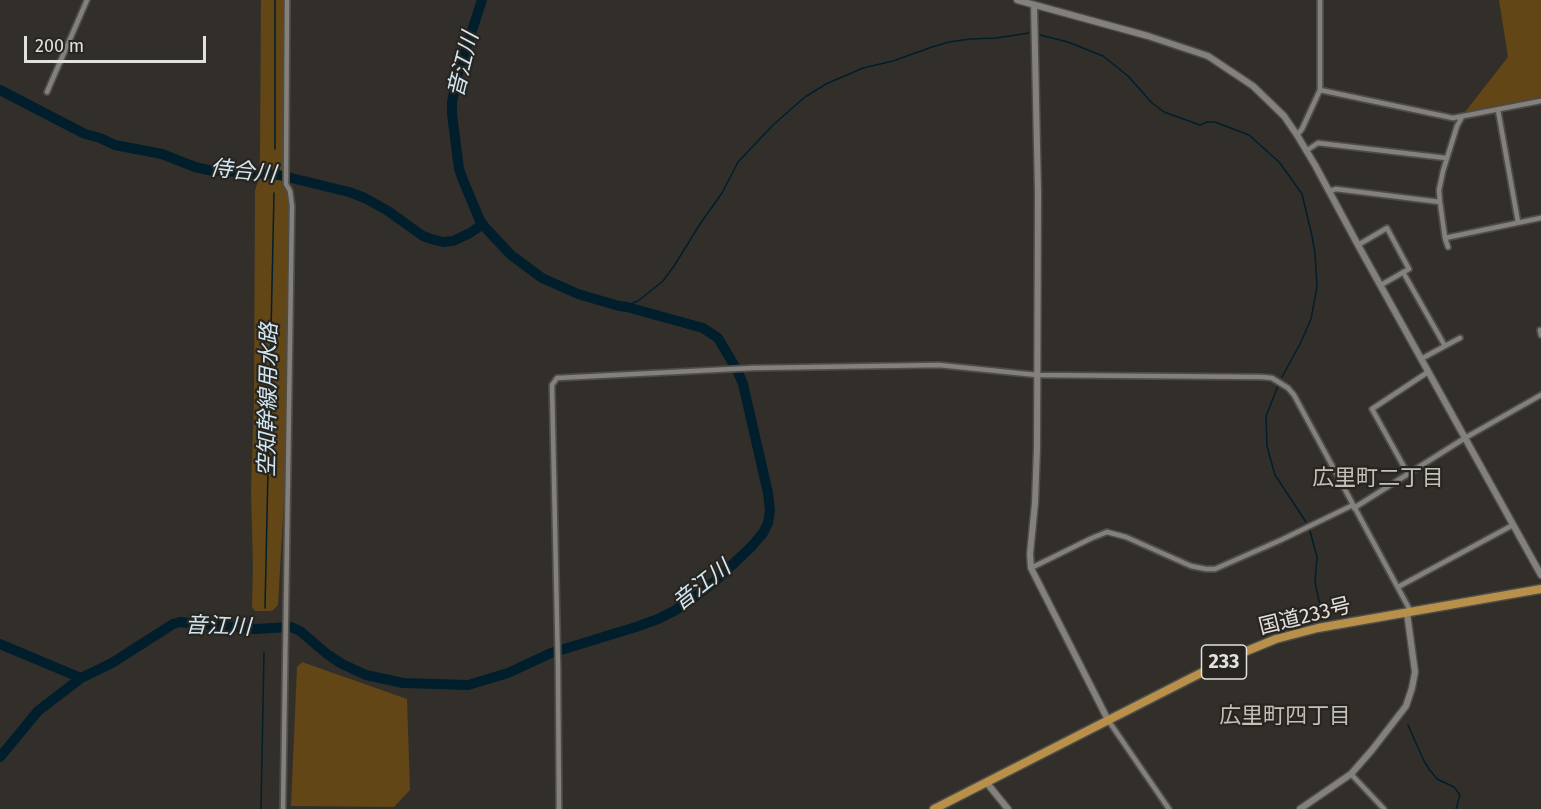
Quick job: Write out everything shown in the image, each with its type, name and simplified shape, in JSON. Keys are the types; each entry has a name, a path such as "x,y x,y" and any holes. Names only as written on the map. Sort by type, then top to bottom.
{"highway":[{"name":"国道233号","path":"934,809 1237,655 1276,639 1318,628 1541,589"}],"street":[{"path":"47,92 87,0"},
{"path":"284,809 292,206 290,191 286,184 287,0"},
{"path":"1017,0 1148,36 1208,56 1253,86 1284,116 1329,190 1541,575"},
{"path":"1297,135 1320,90 1320,0"},
{"path":"1035,5 1038,193 1037,375 1035,503 1029,554 1031,568 1108,720 1169,809"},
{"path":"1320,90 1453,118 1541,101"},
{"path":"1498,110 1518,222"},
{"path":"1448,247 1439,190 1456,126 1462,117"},
{"path":"1306,151 1318,143 1446,158"},
{"path":"1329,190 1440,202"},
{"path":"1445,238 1541,218"},
{"path":"1358,245 1387,228 1409,269 1381,285"},
{"path":"1403,272 1445,346"},
{"path":"1541,330 1541,335"},
{"path":"1421,359 1460,338"},
{"path":"559,809 552,385 557,378 752,368 939,365 1037,375 1272,378 1288,388 1294,395 1398,587 1409,613 1415,672 1406,706 1372,750 1351,774 1300,809"},
{"path":"1408,474 1372,410 1428,372"},
{"path":"1031,568 1107,532 1126,537 1191,566 1215,569 1354,506 1465,438 1541,395"},
{"path":"1398,587 1513,525"},
{"path":"1351,774 1384,809"},
{"path":"986,782 1008,809"}],"shaded area":[{"path":"261,0 287,0 286,184 292,206 290,391 278,605 272,611 255,611 252,607 251,490 254,401 255,191 259,177 260,155"},
{"path":"1499,0 1541,0 1541,97 1465,112 1508,57"},
{"path":"302,662 407,699 410,790 394,807 291,806 297,667"}],"waterway":[{"name":"空知幹線用水路","path":"275,0 275,149"},
{"name":"音江川","path":"0,757 38,711 81,678 112,663 173,624 180,622 255,629 291,627 300,631 342,664 366,675 403,683 468,685 508,673 551,653 636,627 674,611 714,582 763,533 770,511 768,493 743,384 718,338 703,328 578,294 542,278 511,255 481,223 459,169 452,102 458,73 482,0"},
{"path":"627,307 663,281 722,193 738,162 773,125 805,97 826,84 863,68 893,61 949,42 1029,33"},
{"path":"1040,35 1068,42 1103,56 1128,76 1152,103 1164,112 1200,125 1215,122 1249,135 1279,162 1290,177 1302,194 1315,253 1317,287 1311,319 1282,377"},
{"name":"侍合川","path":"0,90 85,134 115,145 162,154 195,167 213,171 279,175 349,192 388,211 423,236 431,239 443,242 453,241 483,224"},
{"name":"空知幹線用水路","path":"265,608 274,193"},
{"path":"1278,386 1266,416 1267,446 1275,475 1306,522"},
{"path":"1310,531 1317,557 1315,582 1319,601 1329,614"},
{"path":"0,644 81,678"},
{"name":"空知幹線用水路","path":"261,809 264,652"},
{"path":"1408,725 1429,769 1437,779 1454,787 1460,795 1456,809"}],"district":[{"name":"広里町二丁目","path":"1378,479"},
{"name":"広里町四丁目","path":"1285,717"}]}
